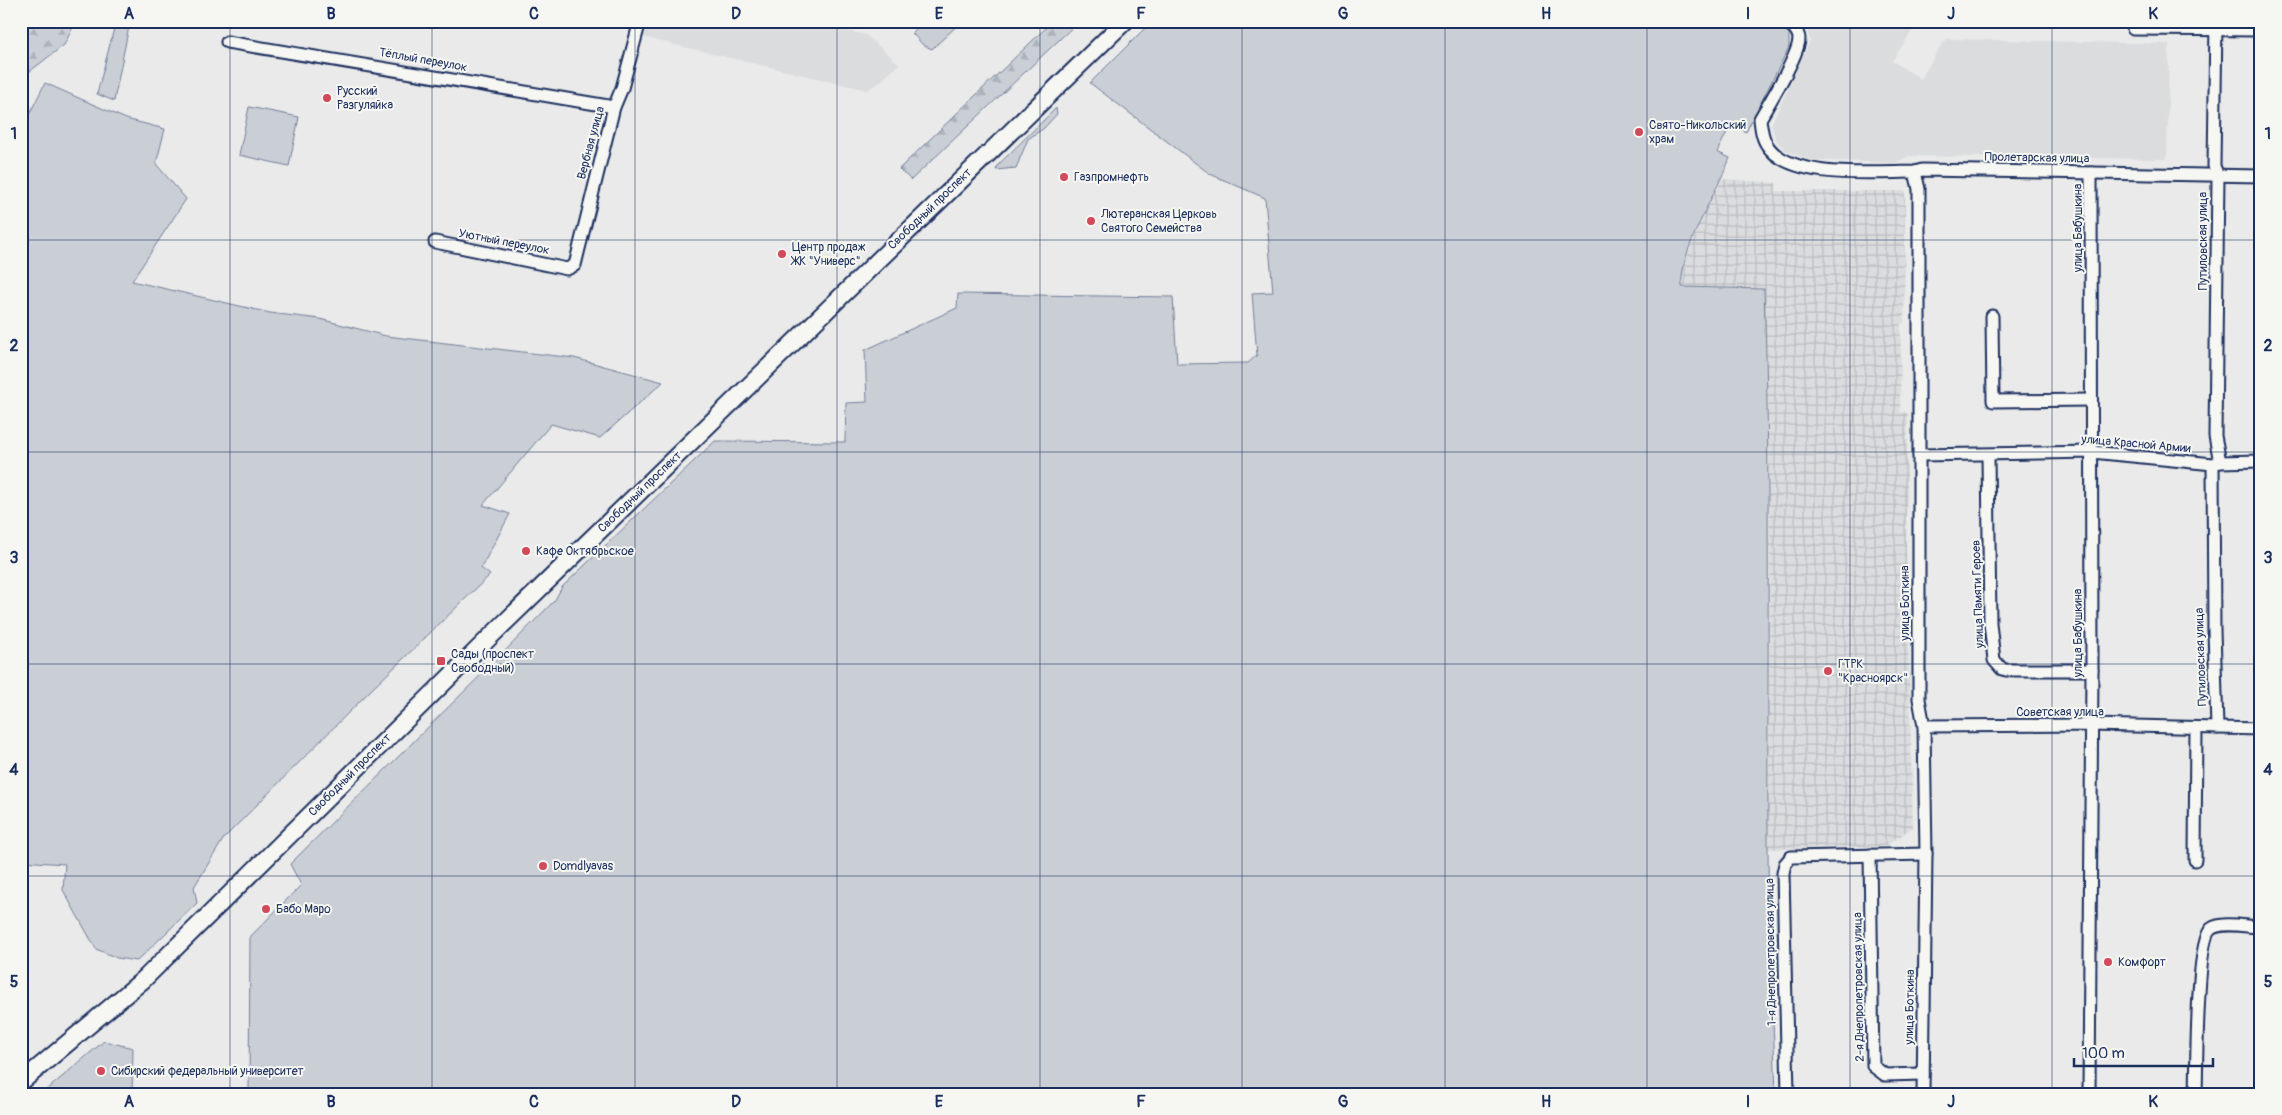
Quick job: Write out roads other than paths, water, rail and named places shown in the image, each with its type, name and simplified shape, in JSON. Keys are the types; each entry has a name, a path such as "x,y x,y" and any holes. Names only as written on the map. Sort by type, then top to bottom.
{"main road":[{"name":"Свободный проспект","path":"21,1082 143,980 471,655 1125,21"}],"street":[{"name":"Вербная улица","path":"567,268 575,265 614,108 622,88 640,21"},
{"name":"Пролетарская улица","path":"1785,21 1796,30 1799,38 1795,52 1760,119 1761,130 1767,146 1776,155 1813,171 1915,172 1922,170 2261,176"},
{"path":"2135,25 2216,25 2261,30"},
{"name":"Путиловская улица","path":"2216,25 2214,166 2218,176 2214,630 2217,728"},
{"name":"Тёплый переулок","path":"227,42 614,108"},
{"name":"улица Боткина","path":"1915,172 1919,189 1919,699 1924,726 1926,854 1924,1094"},
{"name":"улица Бабушкина","path":"2089,1094 2092,670 2091,173"},
{"name":"Уютный переулок","path":"435,242 567,268"},
{"path":"1992,316 1993,401 2091,400"},
{"name":"улица Красной Армии","path":"1919,455 2092,452 2216,463 2261,461"},
{"name":"улица Памяти Героев","path":"1988,455 1990,623 1994,660 2002,669 2006,670 2092,670"},
{"name":"Советская улица","path":"1924,726 2091,725 2261,728"},
{"path":"2195,860 2196,728"},
{"name":"2-я Днепропетровская улица","path":"1870,854 1873,1066 1885,1075 1923,1074"},
{"name":"1-я Днепропетровская улица","path":"1788,1094 1783,873 1785,864 1791,857 1926,854"},
{"path":"2196,1094 2200,985 2205,939 2212,929 2220,926 2261,927"}],"place":[{"name":"Русский Разгуляйка","path":"327,98"},
{"name":"Свято-Никольский храм","path":"1639,132"},
{"name":"Газпромнефть","path":"1064,177"},
{"name":"Лютеранская Церковь Святого Семейства","path":"1091,221"},
{"name":"Центр продаж ЖК \"Универс\"","path":"782,254"},
{"name":"Кафе Октябрьское","path":"526,551"},
{"name":"Сады (проспект Свободный)","path":"441,661"},
{"name":"ГТРК \"Красноярск\"","path":"1828,671"},
{"name":"Domdlyavas","path":"543,866"},
{"name":"Бабо Маро","path":"266,909"},
{"name":"Комфорт","path":"2108,962"},
{"name":"Сибирский федеральный университет","path":"101,1071"}]}
